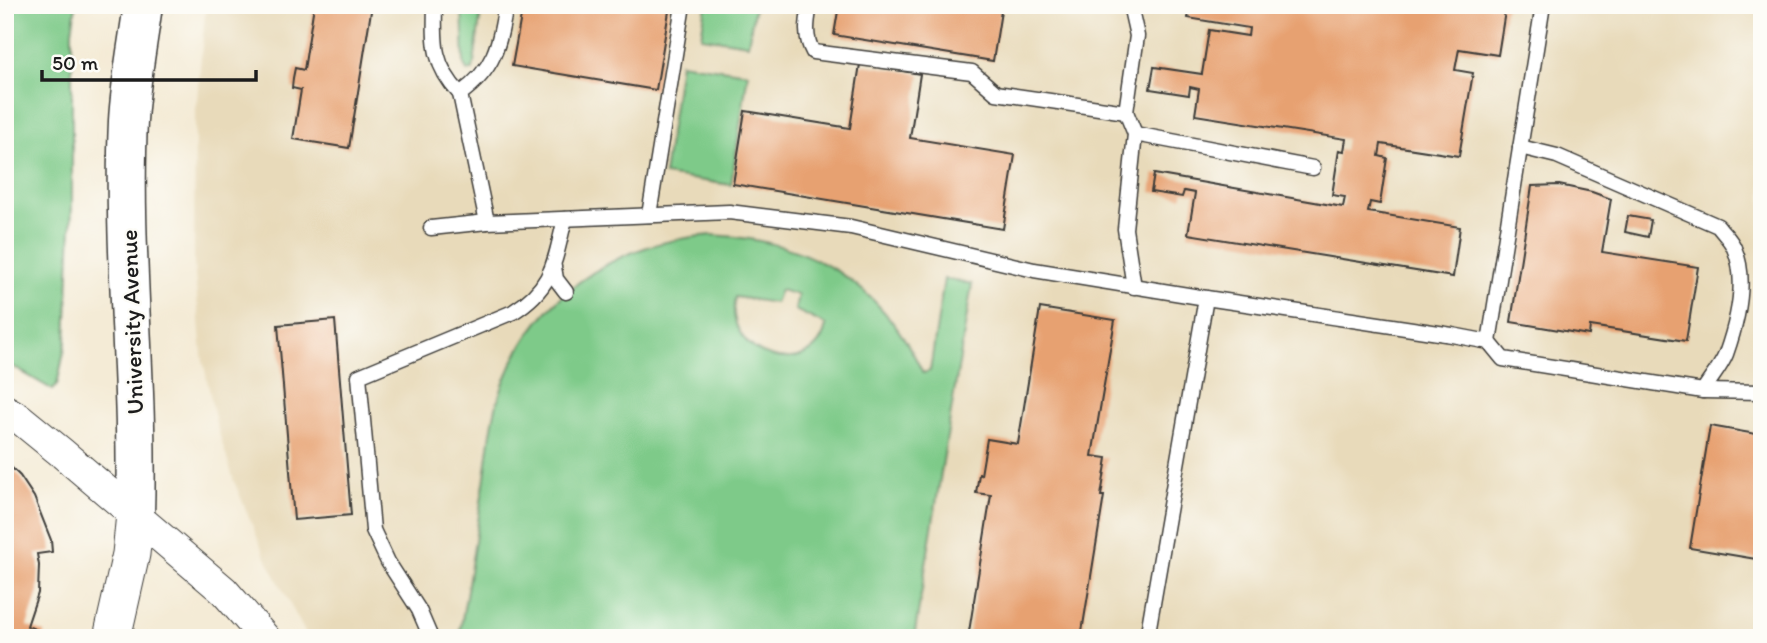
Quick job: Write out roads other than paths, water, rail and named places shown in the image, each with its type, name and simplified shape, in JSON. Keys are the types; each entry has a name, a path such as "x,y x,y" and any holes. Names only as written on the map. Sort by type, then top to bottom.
{"main road":[{"name":"University Avenue","path":"135,514 128,120 143,5"}],"street":[{"path":"5,410 19,418 224,591 265,638"},
{"name":"University Avenue","path":"112,638 131,554 135,514"}],"lane":[{"path":"435,5 437,59 446,79 460,94 487,222"},
{"path":"460,94 475,84 489,67 499,44 506,5"},
{"path":"649,215 684,5"},
{"path":"810,5 806,30 813,52 972,72 996,93 1126,112"},
{"path":"1130,5 1136,36 1126,112 1135,134 1125,229 1135,287"},
{"path":"1489,342 1543,5"},
{"path":"1135,134 1313,168"},
{"path":"1520,147 1558,156 1718,226 1734,247 1740,270 1737,314 1725,356 1703,391"},
{"path":"431,228 487,222 729,212 851,227 1034,270 1489,342 1503,359 1703,391 1762,392"},
{"path":"431,638 419,610 388,562 373,530 359,376 513,312 538,294 554,267 565,219"},
{"path":"554,267 556,279 566,292"},
{"path":"1147,638 1206,298"}]}
